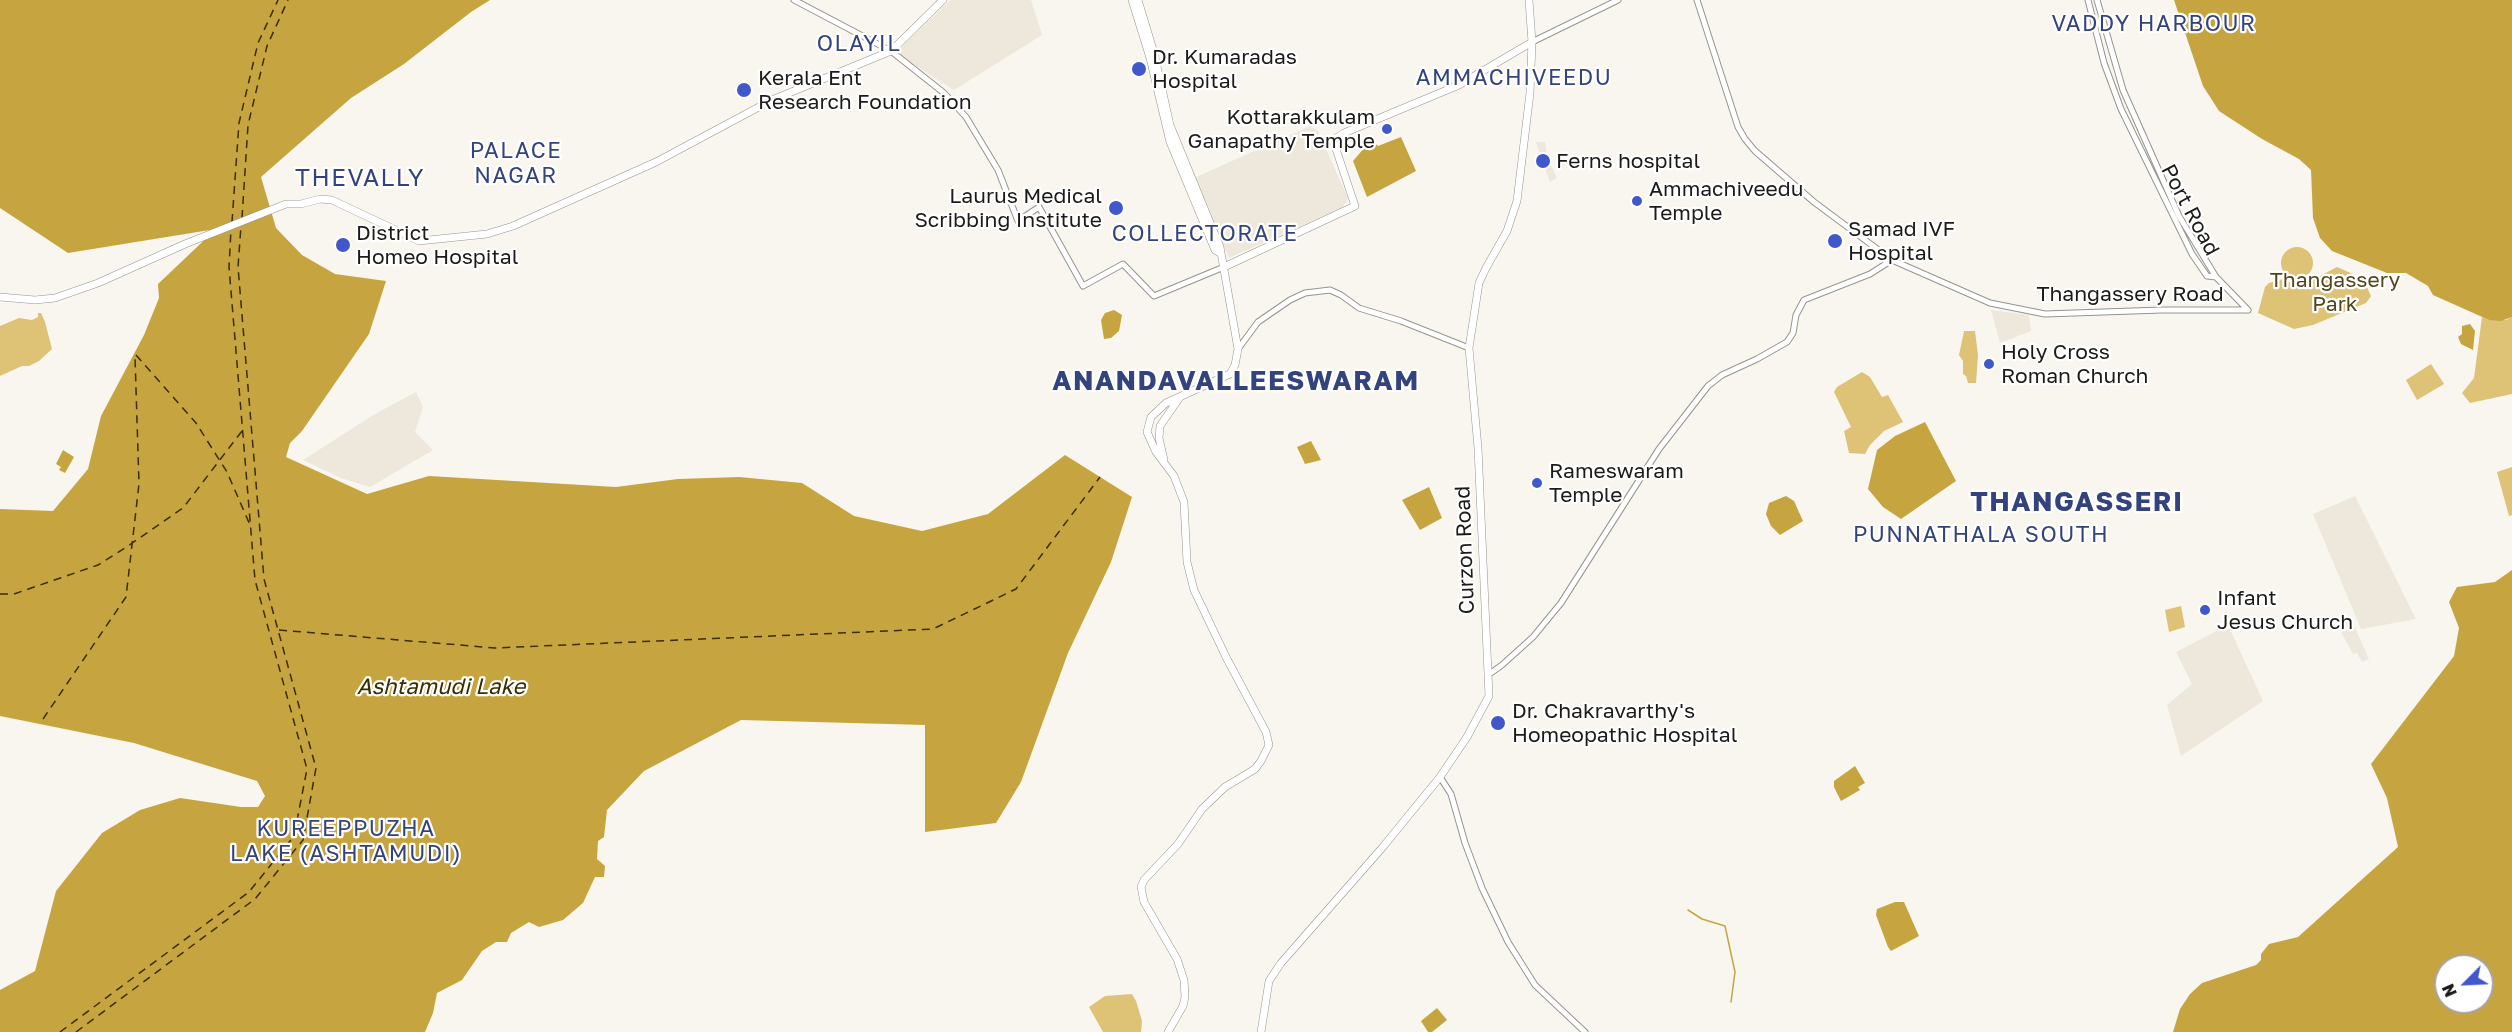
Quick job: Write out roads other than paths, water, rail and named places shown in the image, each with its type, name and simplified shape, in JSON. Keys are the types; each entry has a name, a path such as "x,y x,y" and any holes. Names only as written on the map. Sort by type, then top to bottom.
{"main road":[{"path":"0,297 35,300 55,297 98,283 185,244 286,204 301,204 320,199 332,200 419,241 487,234 513,226 693,143 743,114 891,51 943,0"},
{"path":"1131,0 1147,47 1170,142 1215,250 1220,253"},
{"path":"1138,0 1154,53 1170,125 1220,247 1238,349 1235,365 1230,374 1154,412 1148,425 1149,440 1173,476 1184,502 1187,562 1194,590 1261,722 1269,745 1262,761 1255,769 1225,787 1202,809 1178,844 1144,880 1141,887 1144,902 1176,960 1184,980 1183,1006 1168,1032"},
{"name":"Curzon Road","path":"1261,1032 1269,981 1281,963 1440,777 1467,737 1489,696 1482,586 1478,448 1470,348 1479,284 1507,231 1517,201 1530,93 1532,42 1529,0"},
{"path":"1224,267 1355,206 1333,140 1344,133 1459,85 1532,42"},
{"path":"1165,465 1158,438 1160,426 1180,397"}],"street":[{"path":"794,0 891,51 939,89 966,117 998,170 1018,221 1039,207 1083,286 1123,264 1154,296 1224,267"},
{"path":"1532,42 1618,0"},
{"name":"Thangassery Road","path":"1697,0 1738,127 1745,139 1755,151 1814,202 1892,260 1990,303 2045,314 2248,310 2216,277"},
{"name":"Port Road","path":"2088,0 2104,63 2121,109 2186,242 2207,276 2216,277"},
{"name":"Port Road","path":"2097,0 2116,69 2138,125 2179,216 2216,277"},
{"path":"1488,675 1533,637 1561,603 1647,468 1708,386 1722,375 1787,342 1804,300 1870,274 1892,260"},
{"path":"1238,349 1257,322 1290,300 1305,292 1329,290 1341,294 1359,308 1401,321 1470,348"},
{"path":"1440,777 1451,794 1465,843 1482,888 1508,942 1535,985 1585,1032"}],"water":[{"name":"Ashtamudi Lake","path":"0,0 490,0 404,64 351,98 261,177 276,228 302,255 335,274 386,281 369,334 302,431 290,443 286,457 367,494 429,476 616,487 678,479 739,477 802,483 854,516 922,531 988,514 1065,455 1132,497 1111,562 1068,653 1021,782 996,823 925,832 925,725 741,720 644,771 607,810 604,837 598,841 597,859 605,866 604,877 595,877 583,903 563,920 539,927 529,922 511,933 507,942 496,942 482,951 462,980 437,993 433,1013 425,1032 0,1032 0,990 35,971 56,891 102,833 140,810 180,798 241,807 258,807 265,796 257,781 134,743 0,716 0,509 53,511 88,469 101,416 144,335 159,298 158,284 216,229 68,253 0,208"},
{"path":"2174,0 2512,0 2512,317 2501,321 2489,320 2433,295 2428,286 2406,273 2387,273 2332,251 2320,238 2313,218 2311,170 2299,159 2262,139 2219,111 2203,86"},
{"path":"1401,137 1416,171 1367,197 1353,161 1371,140 1378,146"},
{"path":"1114,310 1122,315 1119,331 1111,338 1104,339 1101,320 1105,313"},
{"path":"2470,324 2475,331 2473,350 2461,344 2458,337 2462,334 2462,326"},
{"path":"1925,422 1956,481 1901,519 1883,507 1868,489 1877,450 1895,436"},
{"path":"1311,441 1321,460 1305,464 1297,447"},
{"path":"63,450 74,457 65,473 59,470 61,467 56,464"},
{"path":"1429,487 1442,518 1420,530 1402,500"},
{"path":"1786,496 1794,501 1803,521 1780,535 1771,526 1766,514 1769,503"},
{"path":"2512,570 2512,1032 2173,1032 2180,1009 2190,994 2202,983 2256,965 2269,944 2298,937 2398,847 2387,798 2371,764 2454,656 2459,628 2449,602 2457,587 2495,582"},
{"path":"1855,766 1865,783 1858,787 1860,790 1841,801 1834,787 1834,781"},
{"path":"1895,902 1904,902 1919,936 1891,951 1876,915 1877,909"},
{"path":"1437,1008 1447,1020 1432,1032 1428,1032 1421,1021"}],"waterway":[{"path":"1688,910 1702,919 1725,926 1735,972 1731,1002"}],"place":[{"name":"Dr. Kumaradas Hospital","path":"1139,69"},
{"name":"Kerala Ent Research Foundation","path":"744,90"},
{"name":"Kottarakkulam Ganapathy Temple","path":"1387,129"},
{"name":"Ferns hospital","path":"1543,161"},
{"name":"Ammachiveedu Temple","path":"1637,201"},
{"name":"Laurus Medical Scribbing Institute","path":"1116,208"},
{"name":"Samad IVF Hospital","path":"1835,241"},
{"name":"District Homeo Hospital","path":"343,245"},
{"name":"Holy Cross Roman Church","path":"1989,364"},
{"name":"Rameswaram Temple","path":"1537,483"},
{"name":"Infant Jesus Church","path":"2205,610"},
{"name":"Dr. Chakravarthy's Homeopathic Hospital","path":"1498,723"}],"district":[{"name":"VADDY HARBOUR","path":"2154,24"},
{"name":"OLAYIL","path":"859,44"},
{"name":"AMMACHIVEEDU","path":"1514,78"},
{"name":"PALACE NAGAR","path":"516,164"},
{"name":"THEVALLY","path":"360,178"},
{"name":"COLLECTORATE","path":"1205,234"},
{"name":"ANANDAVALLEESWARAM","path":"1236,381"},
{"name":"THANGASSERI","path":"2077,502"},
{"name":"PUNNATHALA SOUTH","path":"1981,535"},
{"name":"KUREEPPUZHA LAKE (ASHTAMUDI)","path":"346,842"}],"park label":[{"name":"Thangassery Park","path":"2335,292"}]}
